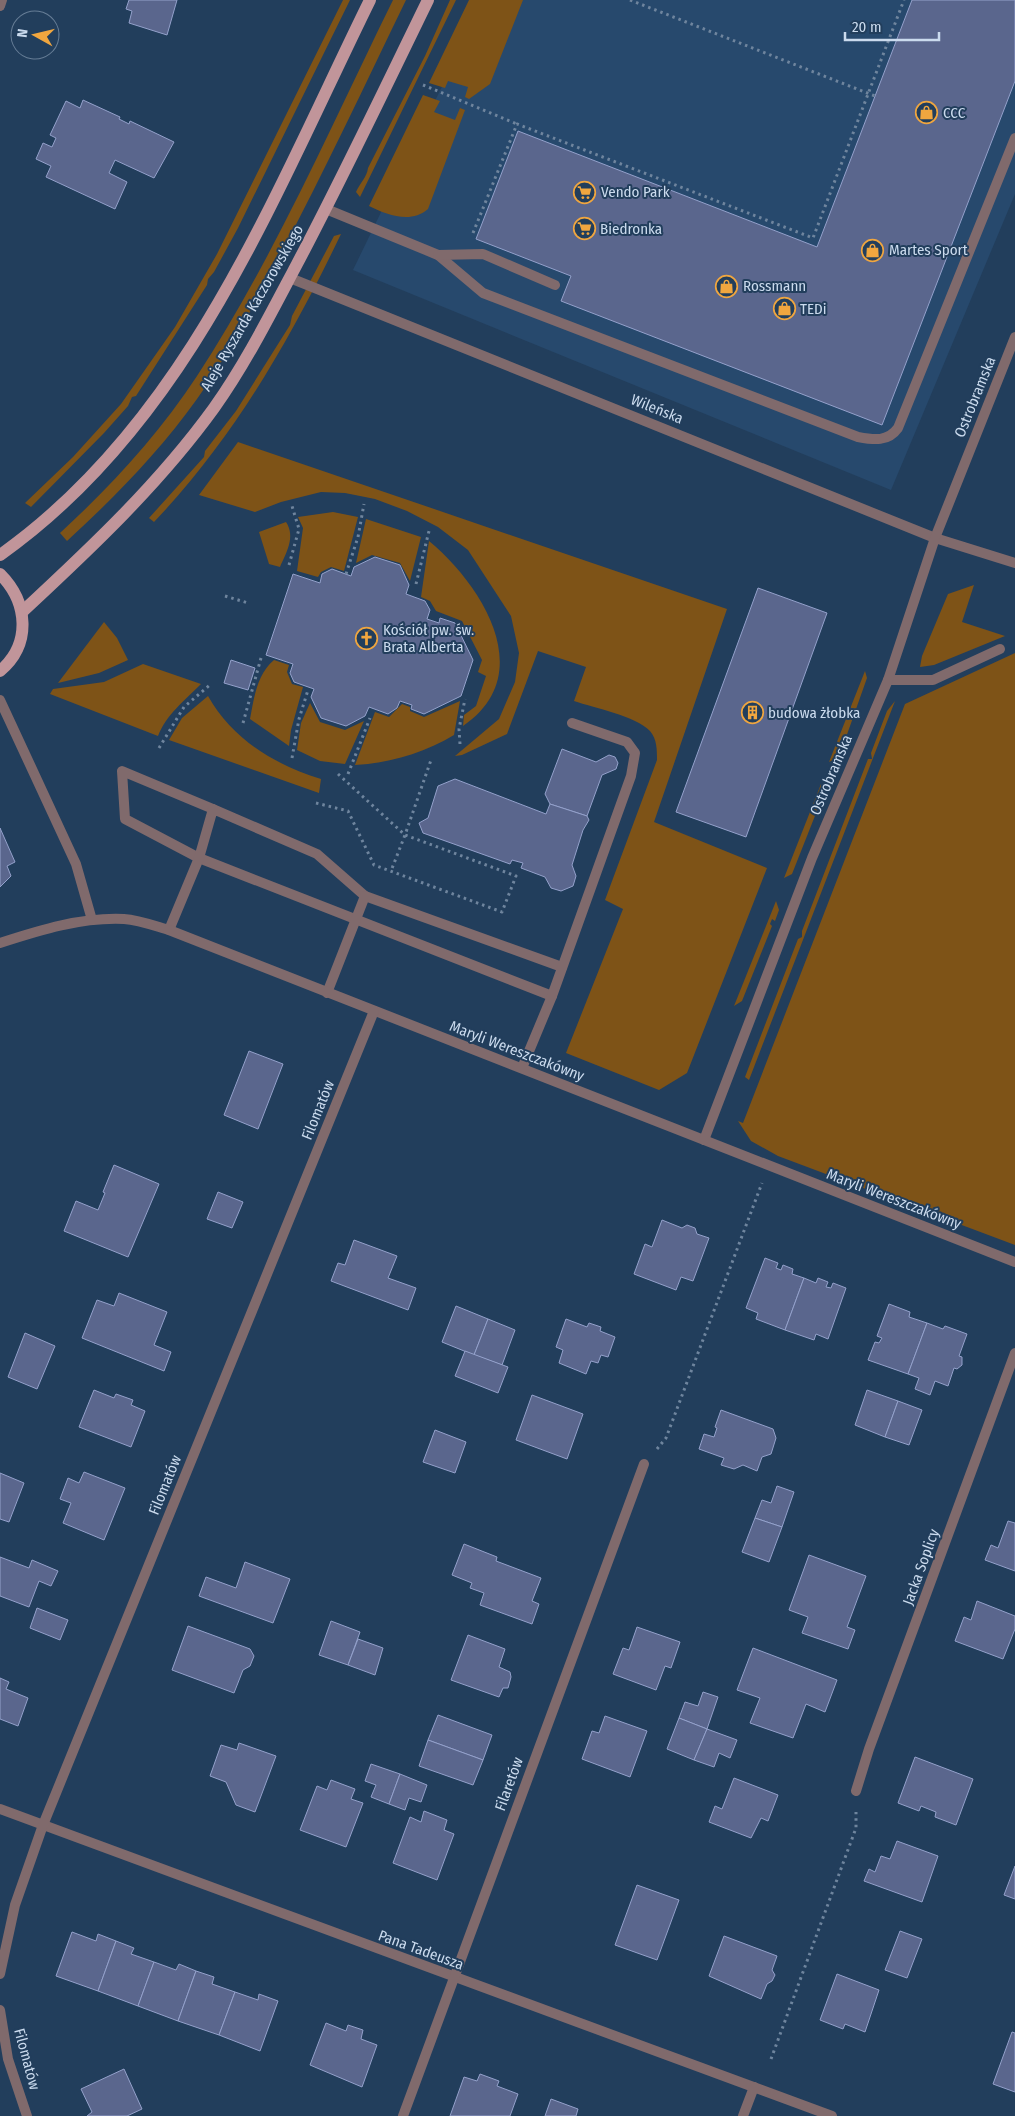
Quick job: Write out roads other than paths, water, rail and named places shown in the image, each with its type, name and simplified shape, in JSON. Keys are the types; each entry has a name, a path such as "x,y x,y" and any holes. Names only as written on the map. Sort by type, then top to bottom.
{"main road":[{"name":"Aleje Ryszarda Kaczorowskiego","path":"0,555 34,529 90,477 151,408 177,371 245,256 370,0"},
{"name":"Aleje Ryszarda Kaczorowskiego","path":"22,612 109,530 166,468 214,408 265,324 290,278 326,209 428,0"},
{"path":"0,574 18,597 22,612 23,628 20,644 12,658 0,672"}],"street":[{"path":"0,6 2,0"},
{"path":"326,209 438,255 483,293 858,437 871,440 884,439 893,435 898,428 1015,138"},
{"path":"438,255 483,254 555,285"},
{"name":"Wileńska","path":"290,278 935,538 1015,563"},
{"name":"Ostrobramska","path":"704,1140 812,858 888,680 935,538 1015,337"},
{"path":"888,680 933,680 1000,649"},
{"path":"0,700 76,864 92,920"},
{"path":"522,1068 552,996 631,776 635,753 627,742 572,723"},
{"path":"552,996 199,858 125,818 122,771 317,854 365,896 562,967"},
{"path":"169,930 199,858 213,809"},
{"path":"327,993 365,896"},
{"name":"Maryli Wereszczakówny","path":"0,943 57,926 92,920 126,919 169,930 704,1140 768,1167 1015,1262"},
{"name":"Filomatów","path":"0,1974 15,1905 43,1825 374,1012"},
{"name":"Jacka Soplicy","path":"856,1791 869,1749 1015,1353"},
{"name":"Filaretów","path":"403,2116 644,1464"},
{"name":"Pana Tadeusza","path":"0,1809 832,2116"},
{"name":"Filomatów","path":"0,2010 8,2059 27,2116"},
{"path":"743,2116 754,2087"}],"place":[{"name":"CCC","path":"927,113"},
{"name":"Vendo Park","path":"585,192"},
{"name":"Biedronka","path":"584,229"},
{"name":"Martes Sport","path":"873,250"},
{"name":"Rossmann","path":"727,286"},
{"name":"TEDi","path":"784,309"},
{"name":"Kościół pw. św. Brata Alberta","path":"367,639"},
{"name":"budowa żłobka","path":"752,713"}]}
